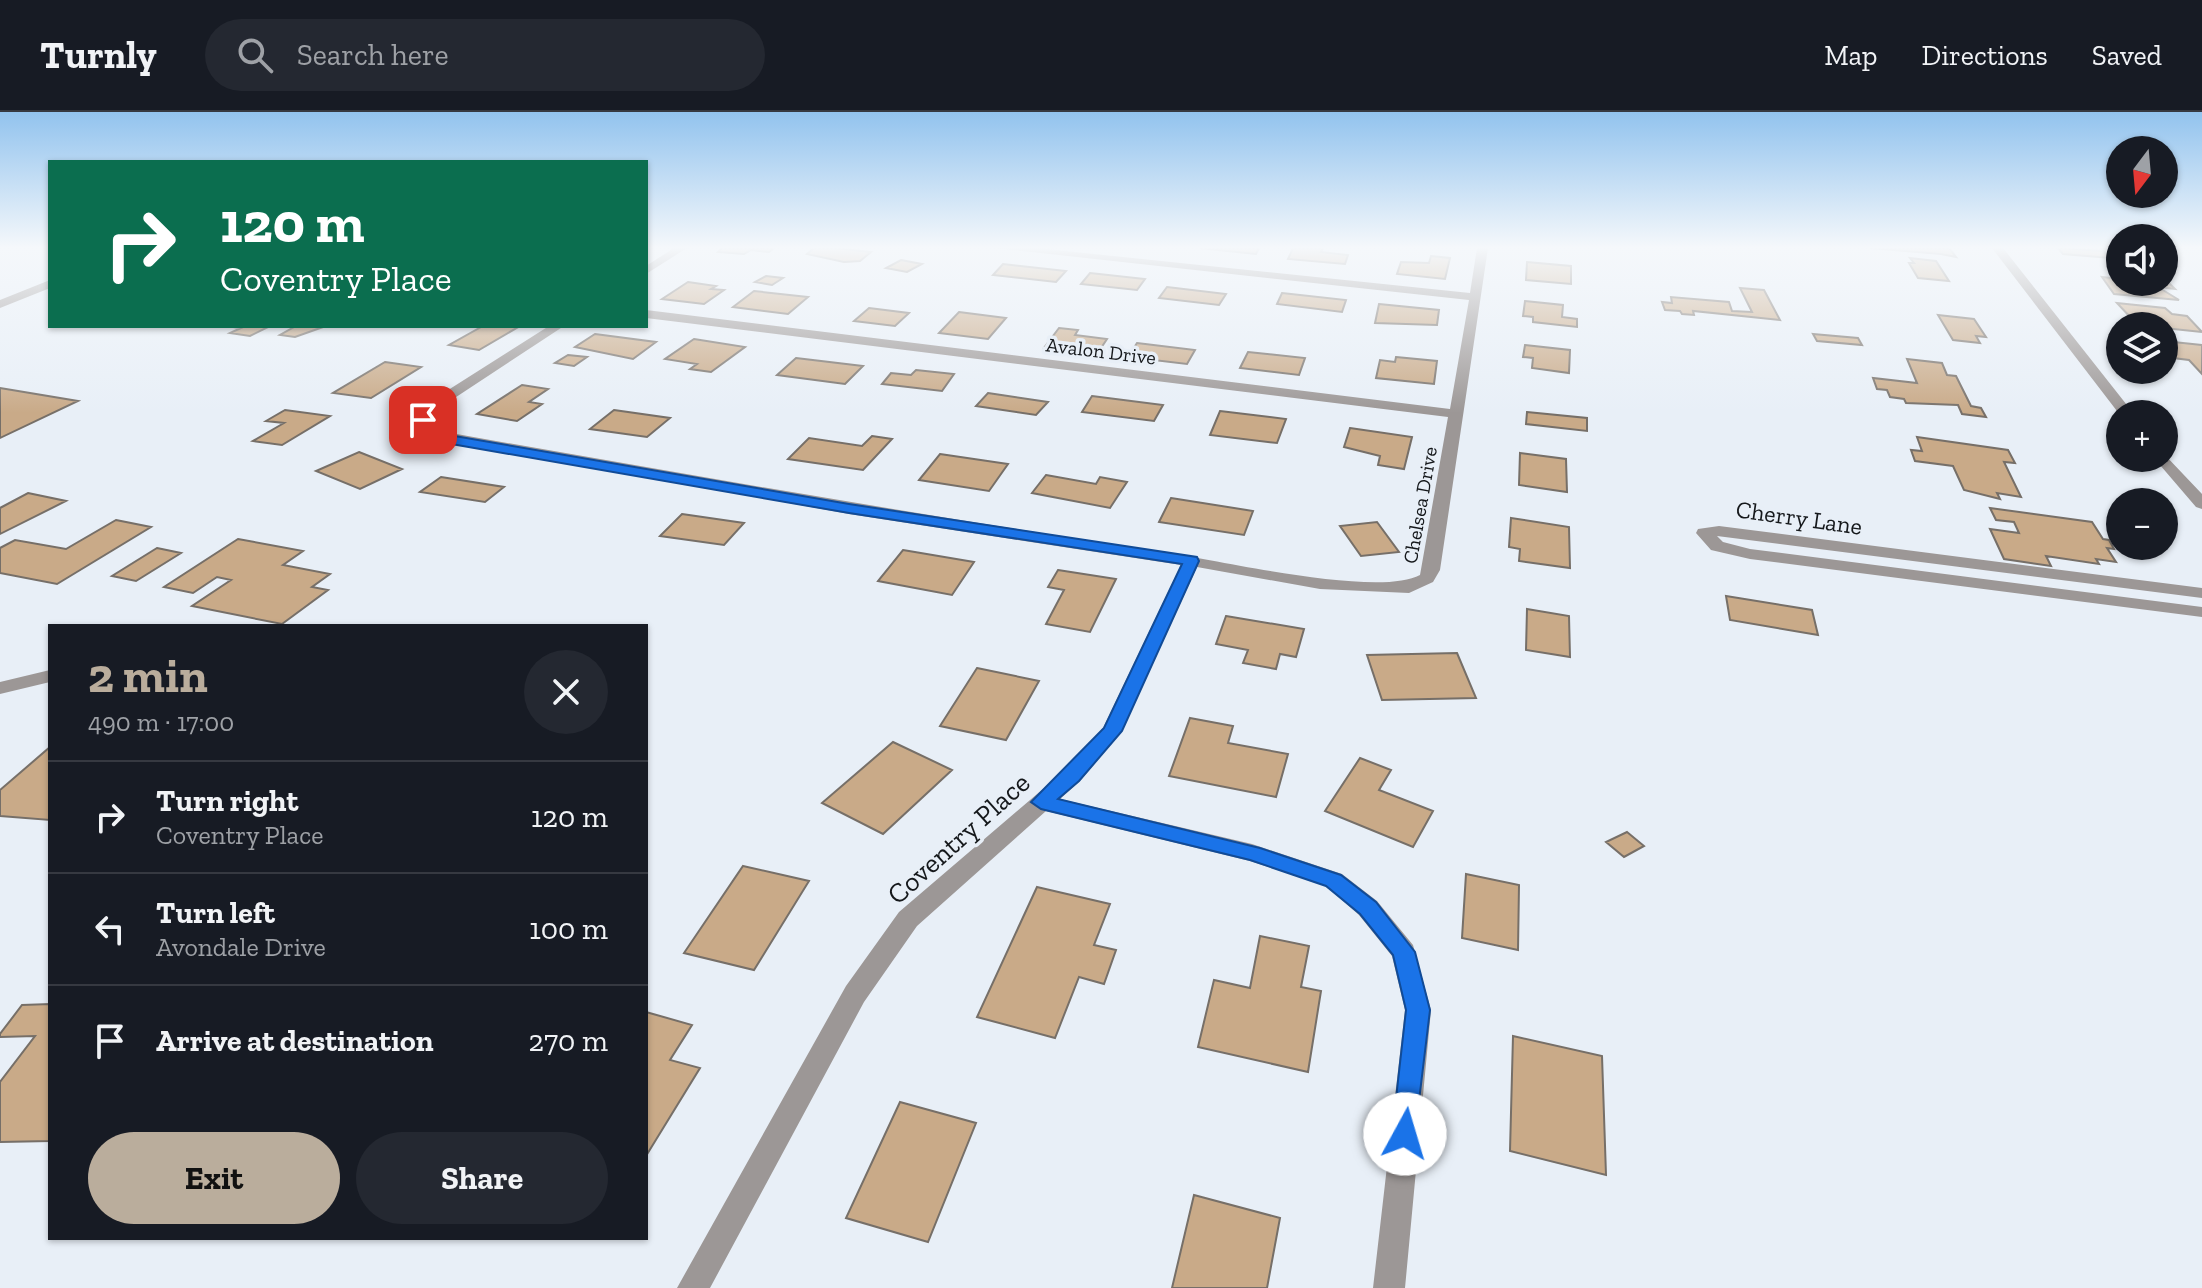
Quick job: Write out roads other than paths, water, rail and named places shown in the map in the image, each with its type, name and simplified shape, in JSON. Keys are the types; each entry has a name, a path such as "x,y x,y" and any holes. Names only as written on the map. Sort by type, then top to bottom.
{"street":[{"name":"Chelsea Drive","path":"1191,561 1320,584 1392,590 1409,588 1427,578 1472,303"},
{"path":"2040,303 2116,400"},
{"name":"Avalon Drive","path":"648,314 1455,414"},
{"path":"555,328 482,373 426,413 423,420 428,433 849,509 1191,561"},
{"path":"2174,472 2202,504"},
{"name":"Cherry Lane","path":"2202,593 1719,531 1704,533 1717,546 1750,554 2202,612"},
{"name":"Coventry Place","path":"693,1288 855,994 908,919 1072,776 1112,731 1191,561"},
{"path":"0,688 48,676"},
{"path":"1041,802 1252,853 1334,880 1368,908 1404,952 1418,1010 1389,1288"}]}
